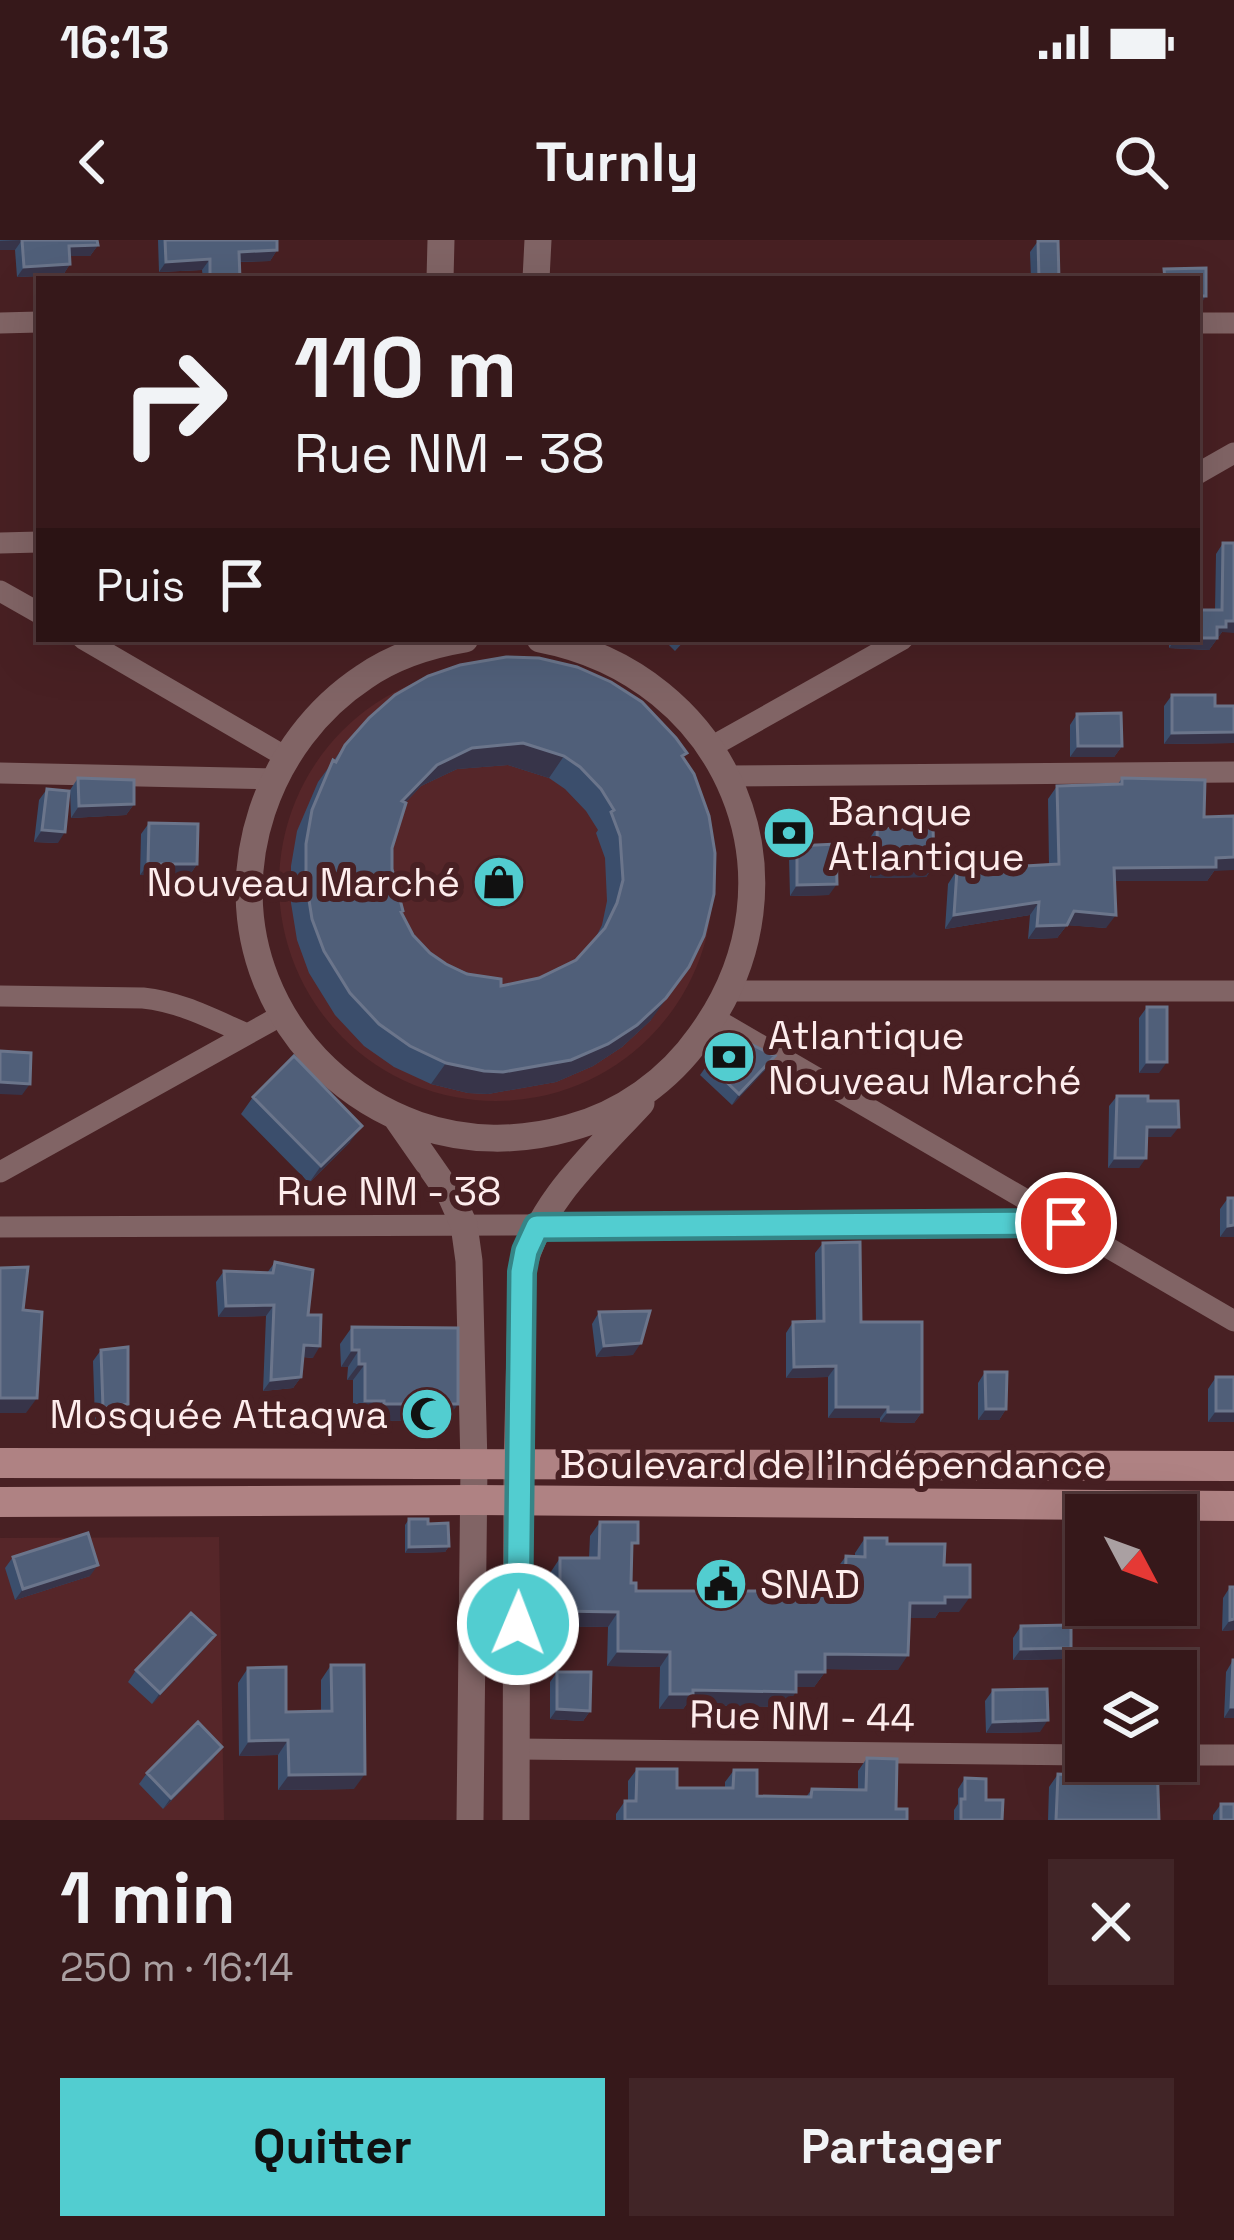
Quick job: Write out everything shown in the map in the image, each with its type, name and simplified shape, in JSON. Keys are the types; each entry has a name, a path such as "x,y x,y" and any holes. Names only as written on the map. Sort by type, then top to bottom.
{"main road":[{"name":"Boulevard de l'Indépendance","path":"0,1463 1234,1466"},
{"name":"Boulevard de l'Indépendance","path":"0,1502 473,1500 1234,1507"}],"street":[{"path":"440,240 440,276"},
{"path":"536,276 538,240"},
{"path":"0,323 36,322"},
{"path":"1200,323 1234,323"},
{"path":"1200,472 1234,454"},
{"path":"0,543 36,542"},
{"path":"0,590 36,611"},
{"path":"88,642 280,768"},
{"path":"435,642 365,675 335,698 308,725 280,768 259,817 250,857 253,939 283,1015 320,1064 356,1094 396,1117 456,1135 536,1136 582,1124 611,1112 664,1077"},
{"path":"516,1820 518,1465 526,1251 564,1189 691,1049 713,1018 728,991 748,931 751,867 738,805 726,776 689,720 655,688 616,663 556,642"},
{"path":"711,747 898,642"},
{"path":"0,773 280,768"},
{"path":"726,776 1234,772"},
{"path":"728,991 1234,991"},
{"path":"0,996 165,1000 248,1034"},
{"path":"0,1172 283,1015"},
{"path":"713,1018 1234,1321"},
{"path":"396,1117 451,1196 464,1226 474,1465 470,1820"},
{"name":"Rue NM - 38","path":"0,1227 1066,1223"},
{"name":"Rue NM - 44","path":"516,1749 1065,1755"},
{"path":"1197,1755 1234,1755"}],"shaded area":[{"name":"Nouveau Marché","path":"496,667 538,671 579,683 617,703 650,730 677,763 697,801 709,842 713,884 709,926 697,967 677,1005 650,1038 617,1065 579,1085 538,1097 496,1101 454,1097 413,1085 375,1065 342,1038 315,1005 295,967 283,926 279,884 283,842 295,801 315,763 342,730 375,703 413,683 454,671"},
{"path":"219,1537 224,1820 0,1820 0,1538"}],"building":[{"path":"22,240 97,240 98,245 69,246 70,264 24,267"},
{"path":"165,240 277,240 277,250 239,252 240,276 210,276 210,259 166,262"},
{"path":"1038,241 1058,241 1059,276 1039,276"},
{"path":"1206,268 1206,296 1200,296 1200,276 1165,276 1164,269"},
{"path":"1223,543 1234,543 1234,621 1217,627 1217,638 1200,638 1200,610 1222,610"},
{"path":"506,657 539,658 611,682 642,702 687,753 682,756 709,816 715,853 714,894 704,936 689,967 637,1025 571,1060 484,1071 446,1063 410,1046 379,1024 350,993 324,951 312,919 306,844 312,810 333,760 395,695 460,665","holes":["523,743 564,756 601,789 614,810 623,880 605,928 576,960 539,978 501,986 501,979 467,974 446,964 413,935 401,912 392,848 406,803 402,801 437,765 472,748"]},
{"path":"1172,695 1215,695 1215,706 1234,706 1234,732 1172,733"},
{"path":"1121,713 1122,746 1078,746 1077,714"},
{"path":"78,778 134,780 134,804 79,806"},
{"path":"1122,778 1205,780 1204,817 1234,816 1234,857 1216,858 1216,867 1114,868 1116,915 1074,911 1067,925 1037,926 1039,902 954,915 957,870 1059,864 1057,786 1122,784"},
{"path":"47,789 69,791 65,832 42,830"},
{"path":"149,823 198,824 197,864 148,864"},
{"path":"933,826 934,866 878,867 877,827"},
{"path":"836,844 837,884 797,885 797,846"},
{"path":"1147,1007 1167,1007 1167,1062 1147,1062"},
{"path":"734,1036 775,1056 739,1094 708,1064"},
{"path":"0,1051 31,1053 30,1084 0,1082"},
{"path":"294,1056 362,1126 321,1166 253,1097"},
{"path":"1117,1096 1178,1101 1179,1127 1147,1127 1146,1158 1115,1158"},
{"path":"1228,1198 1234,1198 1234,1225 1228,1226"},
{"path":"860,1242 861,1322 922,1322 922,1412 836,1407 836,1366 794,1367 793,1322 824,1321 823,1243"},
{"path":"275,1262 313,1270 308,1315 321,1315 320,1346 304,1345 301,1377 271,1380 274,1305 226,1306 224,1271 273,1273"},
{"path":"28,1267 23,1310 42,1312 37,1398 0,1398 0,1268"},
{"path":"650,1311 641,1343 604,1346 599,1312"},
{"path":"352,1327 458,1328 458,1404 365,1401 365,1364 359,1364 359,1350 352,1350"},
{"path":"128,1347 128,1404 103,1408 101,1350"},
{"path":"985,1372 1007,1372 1006,1409 986,1409"},
{"path":"1216,1377 1234,1377 1234,1411 1216,1411"},
{"path":"409,1519 448,1523 449,1546 409,1547"},
{"path":"600,1522 638,1522 638,1543 632,1543 631,1583 636,1583 636,1591 756,1591 772,1580 796,1592 845,1593 846,1556 865,1557 865,1538 887,1538 887,1544 945,1544 944,1565 970,1565 970,1597 910,1603 908,1655 825,1654 825,1672 796,1672 796,1692 693,1690 693,1694 670,1694 670,1652 618,1651 618,1612 560,1611 560,1558 599,1558"},
{"path":"88,1533 98,1565 23,1589 13,1557"},
{"path":"1230,1587 1234,1587 1234,1619 1230,1620"},
{"path":"191,1613 215,1635 160,1693 136,1670"},
{"path":"1021,1626 1071,1626 1071,1648 1021,1649"},
{"path":"1233,1660 1234,1707 1231,1707"},
{"path":"331,1665 364,1665 365,1774 289,1775 288,1740 249,1741 248,1668 286,1667 286,1712 332,1711"},
{"path":"557,1672 591,1672 590,1711 557,1709"},
{"path":"1047,1689 1048,1720 993,1722 993,1690"},
{"path":"198,1722 222,1747 171,1798 147,1773"},
{"path":"867,1758 897,1759 896,1809 907,1809 907,1820 625,1820 625,1801 636,1801 637,1769 677,1769 677,1788 733,1788 734,1770 757,1770 757,1796 811,1797 812,1789 866,1790"},
{"path":"1058,1774 1065,1774 1065,1782 1158,1782 1159,1820 1056,1820"},
{"path":"965,1778 986,1779 986,1800 1003,1800 1002,1820 961,1820"},
{"path":"1221,1804 1234,1804 1234,1820 1221,1820"}],"place":[{"name":"Banque Atlantique","path":"789,833"},
{"name":"Nouveau Marché","path":"499,882"},
{"name":"Atlantique Nouveau Marché","path":"729,1057"},
{"name":"Mosquée Attaqwa","path":"427,1414"},
{"name":"SNAD","path":"721,1584"}],"route":[{"path":"518,1624 522,1272 537,1227 1066,1223"}]}
